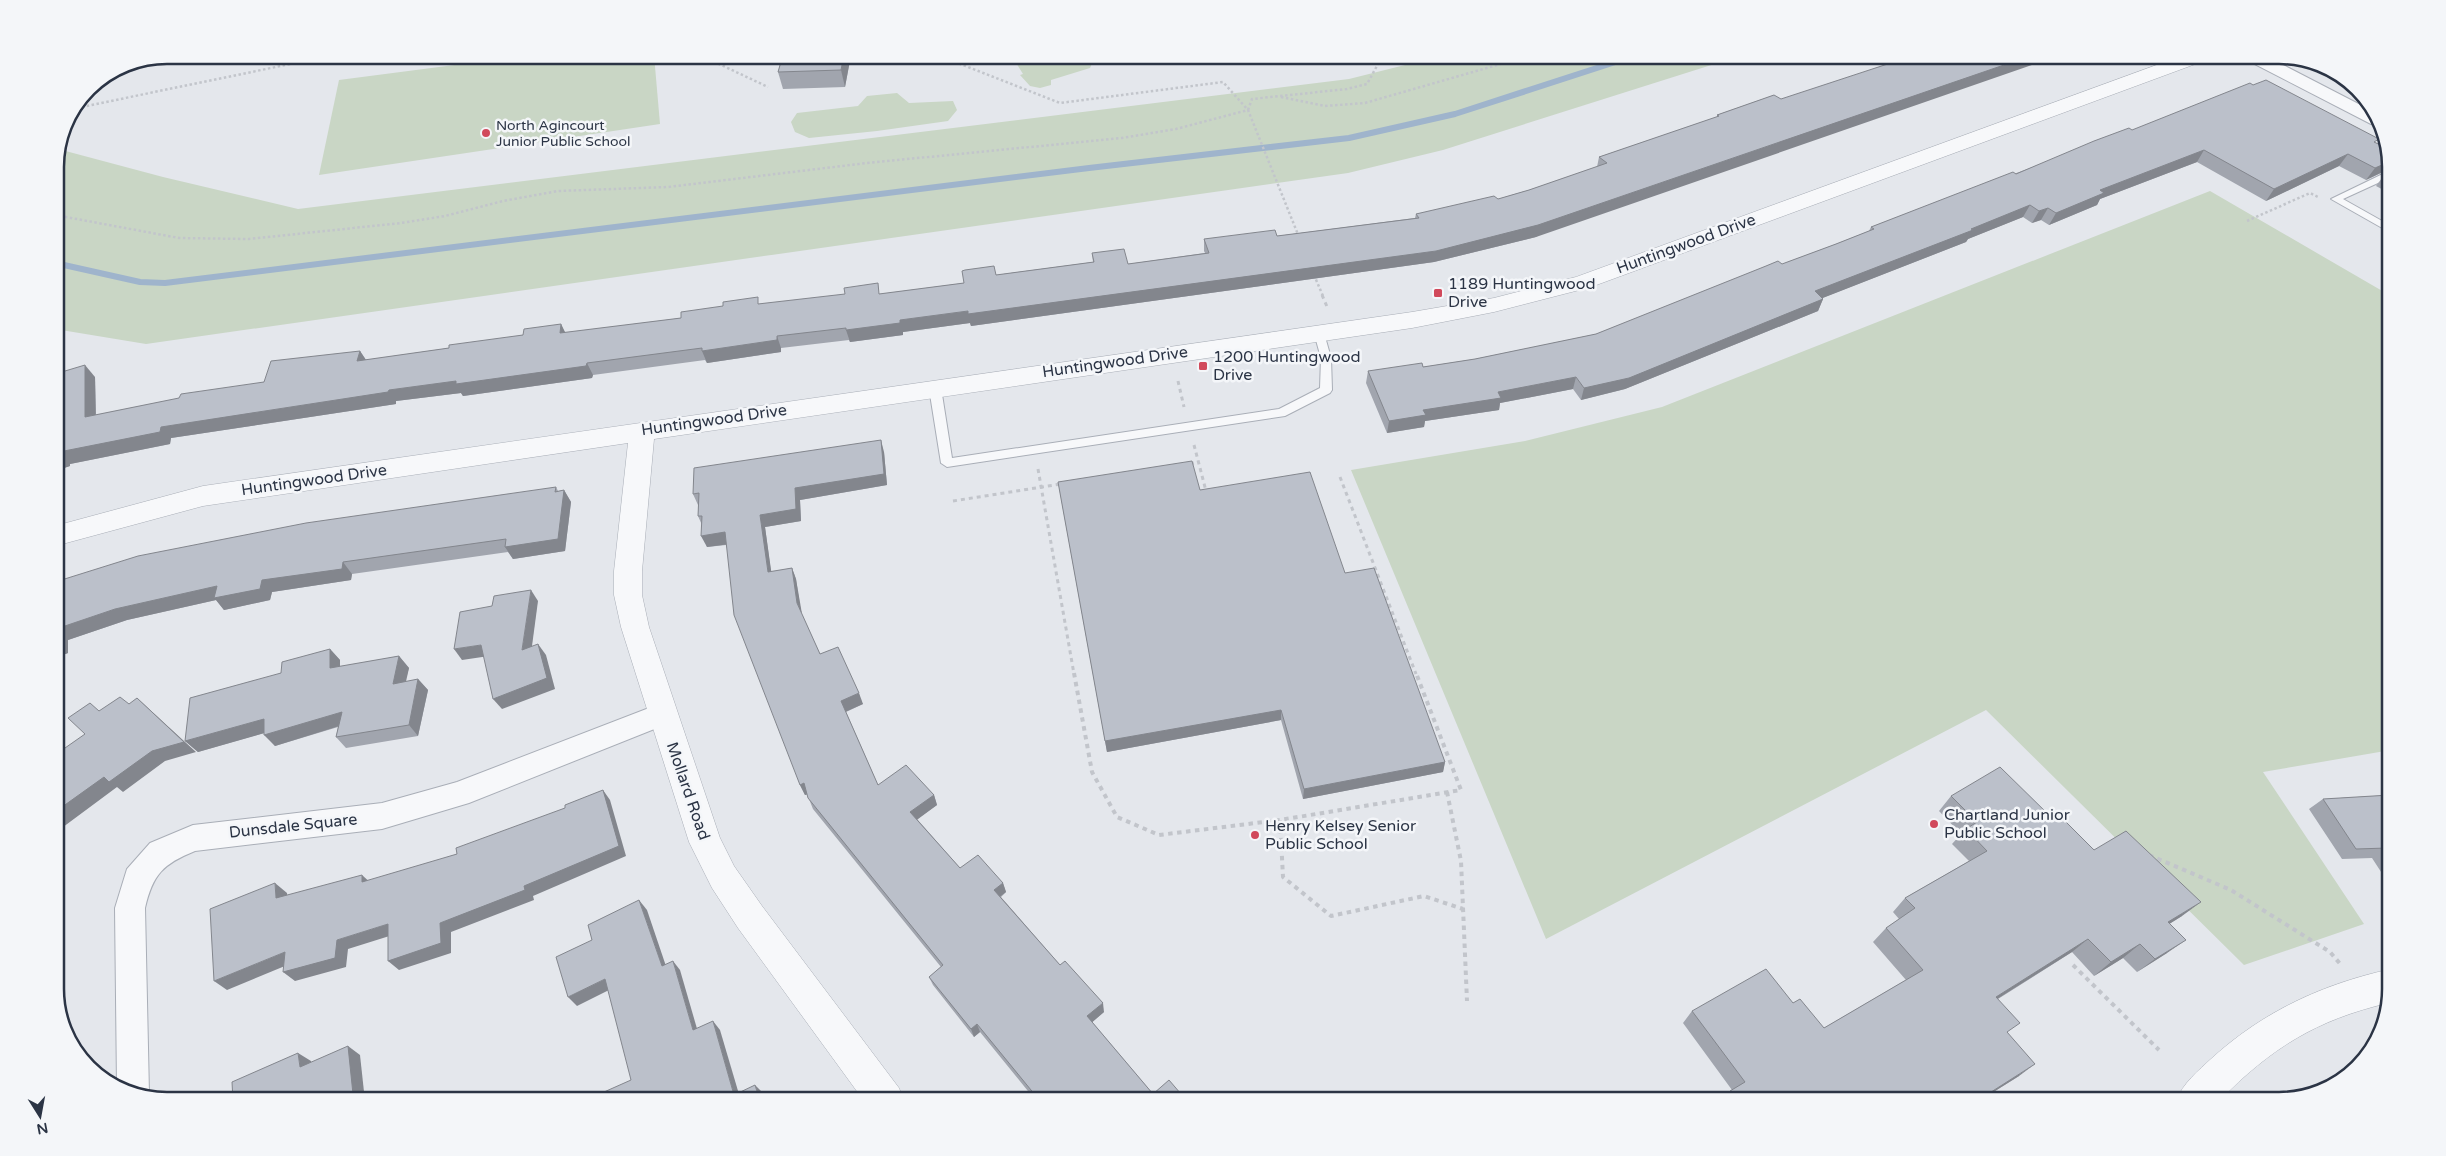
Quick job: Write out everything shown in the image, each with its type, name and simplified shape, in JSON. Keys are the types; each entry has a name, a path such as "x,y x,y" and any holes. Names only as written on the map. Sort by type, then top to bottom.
{"street":[{"name":"Huntingwood Drive","path":"64,534 203,496 935,388 1325,324 1494,305 1584,282 2177,64"},
{"path":"2269,64 2369,115"},
{"name":"Mollard Road","path":"642,430 628,571 628,595 635,627 662,714 705,842 750,918 879,1092"},
{"name":"Dunsdale Square","path":"133,1086 130,908 137,878 160,852 193,838 382,816 459,794 662,714"},
{"path":"2202,1092 2227,1066 2279,1026 2318,1006 2377,989"}],"lane":[{"path":"2336,199 2382,177"},
{"path":"2336,199 2382,225"},
{"path":"935,388 947,463 1281,413 1326,390 1325,324"}],"path":[{"path":"83,107 290,64"},
{"path":"719,64 768,87"},
{"path":"960,64 1060,103 1223,82 1248,110 1300,240"},
{"path":"1248,110 1252,99 1347,89 1367,84 1378,64"},
{"path":"1281,96 1325,106 1365,103 1501,64"},
{"path":"64,217 179,238 213,240 249,239 402,223 445,216 503,201 558,191 668,188 867,163 1122,138 1176,129 1248,110"},
{"path":"2248,221 2310,193 2328,203 2336,199"},
{"path":"1310,267 1325,324"},
{"path":"1036,461 1092,772 1118,817 1159,835 1280,820 1461,790 1340,477"},
{"path":"1188,464 1198,462"},
{"path":"953,501 1070,483"},
{"path":"1447,792 1461,861 1467,1001"},
{"path":"1280,820 1284,877 1331,916 1424,896 1463,909"},
{"path":"2144,852 2231,890 2330,952 2377,989"},
{"path":"2073,965 2159,1050"}],"green space":[{"path":"462,64 655,64 660,124 319,175 339,80"},
{"path":"1017,64 1092,64 1090,68 1051,80 1051,85 1040,88 1030,86 1020,75 1023,74"},
{"path":"1409,64 1715,64 1443,150 1348,173 146,344 64,330 65,151 163,177 298,209 1349,79"},
{"path":"897,93 909,103 953,101 957,110 948,121 809,138 795,132 791,122 797,113 858,106 867,96"},
{"path":"2210,191 2382,291 2382,752 2263,772 2364,924 2244,965 1986,710 1546,939 1351,470 1525,441 1662,407"}],"building":[{"path":"780,64 842,64 841,70 778,72"},
{"path":"1888,64 2007,64 1538,225 1436,251 968,314 968,311 900,320 900,323 846,330 846,328 777,336 777,340 702,351 702,348 587,363 586,366 456,384 456,381 389,390 388,392 161,427 160,432 64,451 64,371 85,365 85,417 179,398 181,394 264,382 271,361 360,351 357,361 449,348 449,345 523,335 524,329 561,324 560,333 681,318 681,312 723,306 723,302 758,297 758,304 845,294 844,288 878,283 879,294 964,283 962,271 965,270 994,266 996,275 1094,262 1092,253 1124,249 1128,264 1209,253 1204,239 1275,230 1277,236 1419,218 1416,214 1494,196 1498,199 1607,163 1599,157 1719,116 1717,115 1774,95 1781,99"},
{"path":"2266,80 2378,138 2374,142 2379,145 2382,165 2375,168 2348,154 2274,189 2204,150 2100,190 2104,193 2056,213 2048,208 2039,211 2030,205 1971,229 1973,230 1815,291 1823,299 1629,378 1584,388 1576,377 1498,392 1501,398 1423,410 1426,415 1389,421 1368,371 1422,363 1423,367 1475,359 1596,334 1778,261 1782,264 1836,244 1874,229 1871,227 2013,172 2016,174 2094,141 2129,128 2132,130 2250,83 2253,85"},
{"path":"881,440 884,474 795,488 796,509 760,515 768,572 792,568 797,603 820,654 838,647 859,693 841,701 878,785 906,765 934,795 910,812 960,868 978,855 1003,883 994,890 1060,965 1065,961 1103,1003 1087,1016 1151,1092 1033,1092 977,1024 971,1029 929,977 943,965 808,798 804,783 800,785 734,615 725,532 701,536 702,516 698,516 699,493 693,494 694,468"},
{"name":"Henry Kelsey Senior Public School","path":"1192,461 1200,490 1310,472 1345,573 1374,568 1445,762 1304,789 1281,710 1105,741 1058,482"},
{"path":"556,487 555,492 564,490 558,539 505,547 506,539 343,562 342,569 262,580 260,589 214,598 217,586 115,609 64,626 64,579 138,556 306,523"},
{"path":"531,590 522,650 538,644 547,678 493,699 481,645 454,649 460,612 492,606 494,596"},
{"path":"330,649 330,668 399,656 393,684 418,679 409,725 336,737 342,712 264,735 264,719 185,741 190,698 281,673 282,662"},
{"path":"120,697 129,704 137,698 184,742 152,751 109,782 104,777 64,806 64,749 85,734 68,718 90,703 99,711"},
{"path":"2000,767 2050,816 2056,812 2094,850 2126,831 2201,902 2168,922 2186,940 2155,959 2140,944 2111,962 2088,939 1996,997 2020,1023 2007,1032 2035,1064 1991,1092 1731,1092 1745,1082 1692,1011 1766,969 1793,1003 1800,999 1824,1028 1923,970 1886,928 1915,908 1905,898 1987,851 1966,829 1977,822 1951,796"},
{"path":"603,790 619,846 524,886 525,890 440,923 441,943 388,961 388,924 337,940 335,958 283,972 285,952 214,981 210,909 275,883 276,898 362,875 362,882 457,854 456,848 565,808 565,805"},
{"path":"2382,795 2382,848 2356,849 2323,799"},
{"path":"639,900 662,966 673,961 693,1030 713,1021 733,1092 604,1092 631,1080 605,979 568,997 556,957 592,940 588,925"},
{"path":"348,1046 353,1092 233,1092 232,1082 298,1053 300,1067"},
{"path":"1169,1080 1179,1092 1155,1092"},
{"path":"755,1085 757,1092 740,1092"}],"waterway":[{"path":"64,265 140,282 165,283 1089,168 1349,138 1455,114 1609,64"}],"place":[{"name":"North Agincourt Junior Public School","path":"486,133"},
{"name":"1189 Huntingwood Drive","path":"1438,293"},
{"name":"1200 Huntingwood Drive","path":"1203,366"},
{"name":"Chartland Junior Public School","path":"1934,824"},
{"name":"Henry Kelsey Senior Public School","path":"1255,835"}]}
